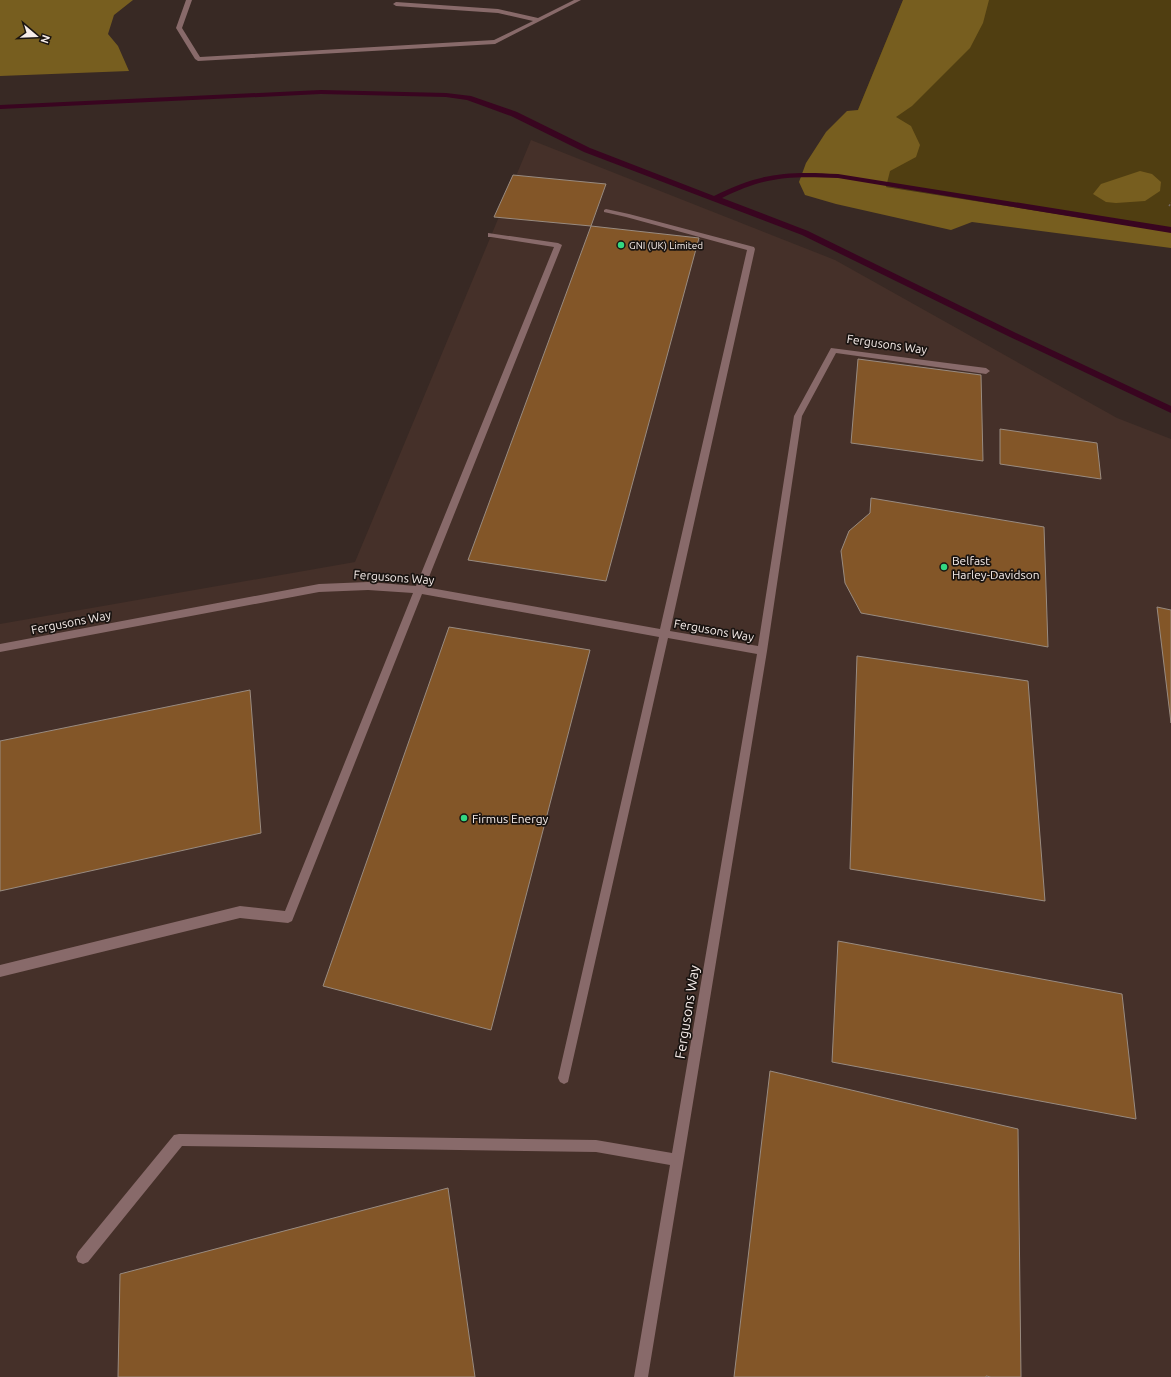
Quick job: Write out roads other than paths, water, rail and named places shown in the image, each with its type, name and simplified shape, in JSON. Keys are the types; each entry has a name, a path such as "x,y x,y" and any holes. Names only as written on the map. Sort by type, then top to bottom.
{"street":[{"path":"189,0 179,28 198,59 495,42 578,0"},
{"path":"396,4 490,10 538,20"},
{"path":"564,1078 751,249 627,215 606,211"},
{"path":"0,971 240,912 288,917 558,245 491,235"},
{"name":"Fergusons Way","path":"641,1377 762,651 798,416 834,350 986,372"},
{"name":"Fergusons Way","path":"0,648 319,588 368,586 419,590 762,651"},
{"path":"83,1257 179,1140 596,1146 677,1160"}],"waterway":[{"path":"0,107 321,92 446,95 468,98 514,114 587,150 805,233 1013,335 1171,410"},
{"path":"716,198 760,179 776,176 838,176 1171,230"}],"place":[{"name":"GNI (UK) Limited","path":"621,245"},
{"name":"Belfast Harley-Davidson","path":"944,567"},
{"name":"Firmus Energy","path":"464,818"}]}
